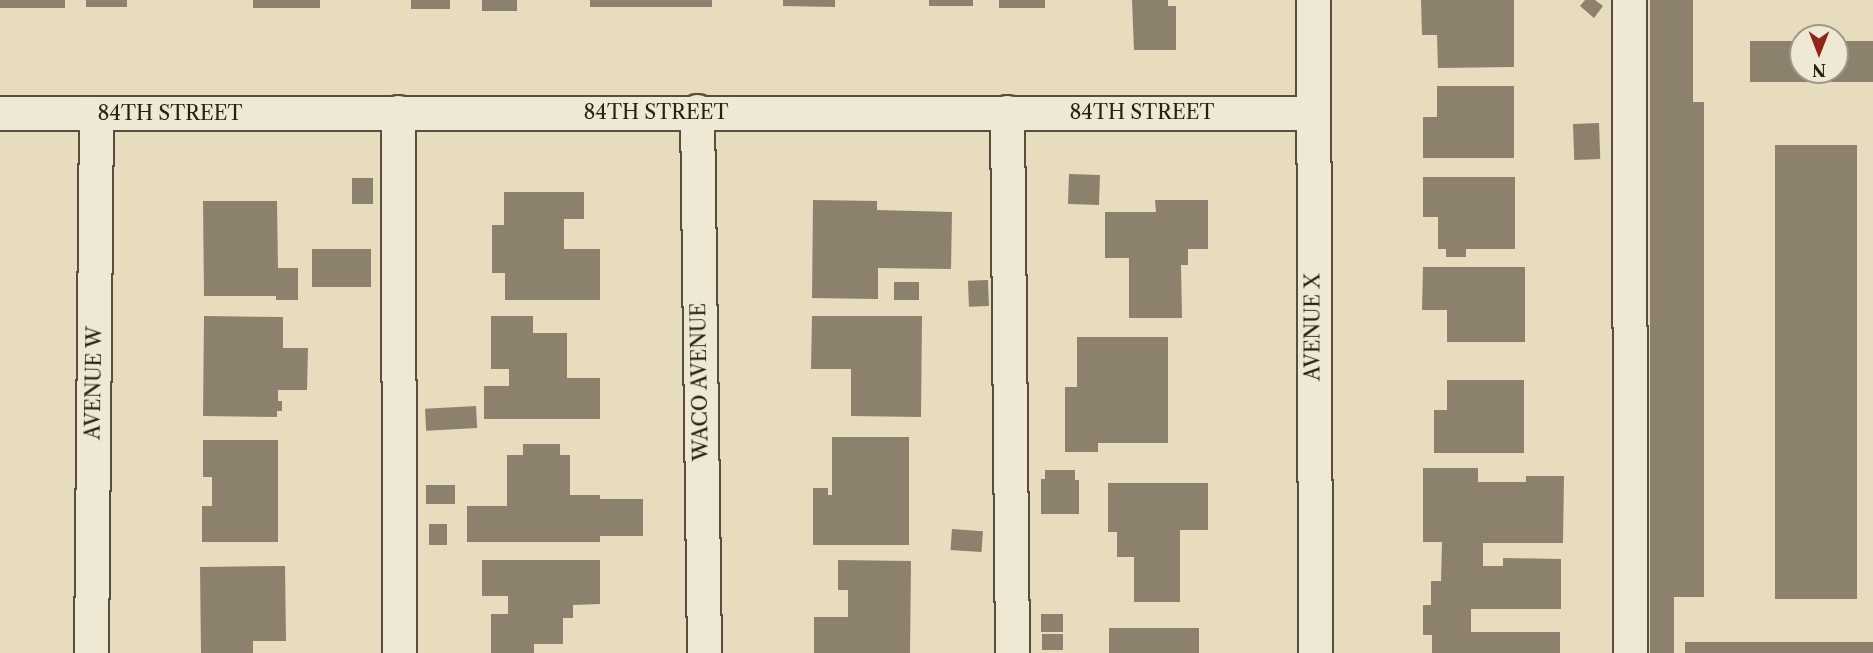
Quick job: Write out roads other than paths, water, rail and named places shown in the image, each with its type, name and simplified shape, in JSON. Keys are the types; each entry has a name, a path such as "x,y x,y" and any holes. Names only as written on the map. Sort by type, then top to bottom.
{"street":[{"name":"AVENUE X","path":"1313,0 1315,653"},
{"path":"1629,0 1630,653"},
{"name":"84TH STREET","path":"0,113 696,111 1313,113"},
{"name":"WACO AVENUE","path":"696,111 704,653"},
{"path":"398,112 399,653"},
{"path":"1007,112 1012,653"},
{"name":"AVENUE W","path":"91,653 96,113"}]}
